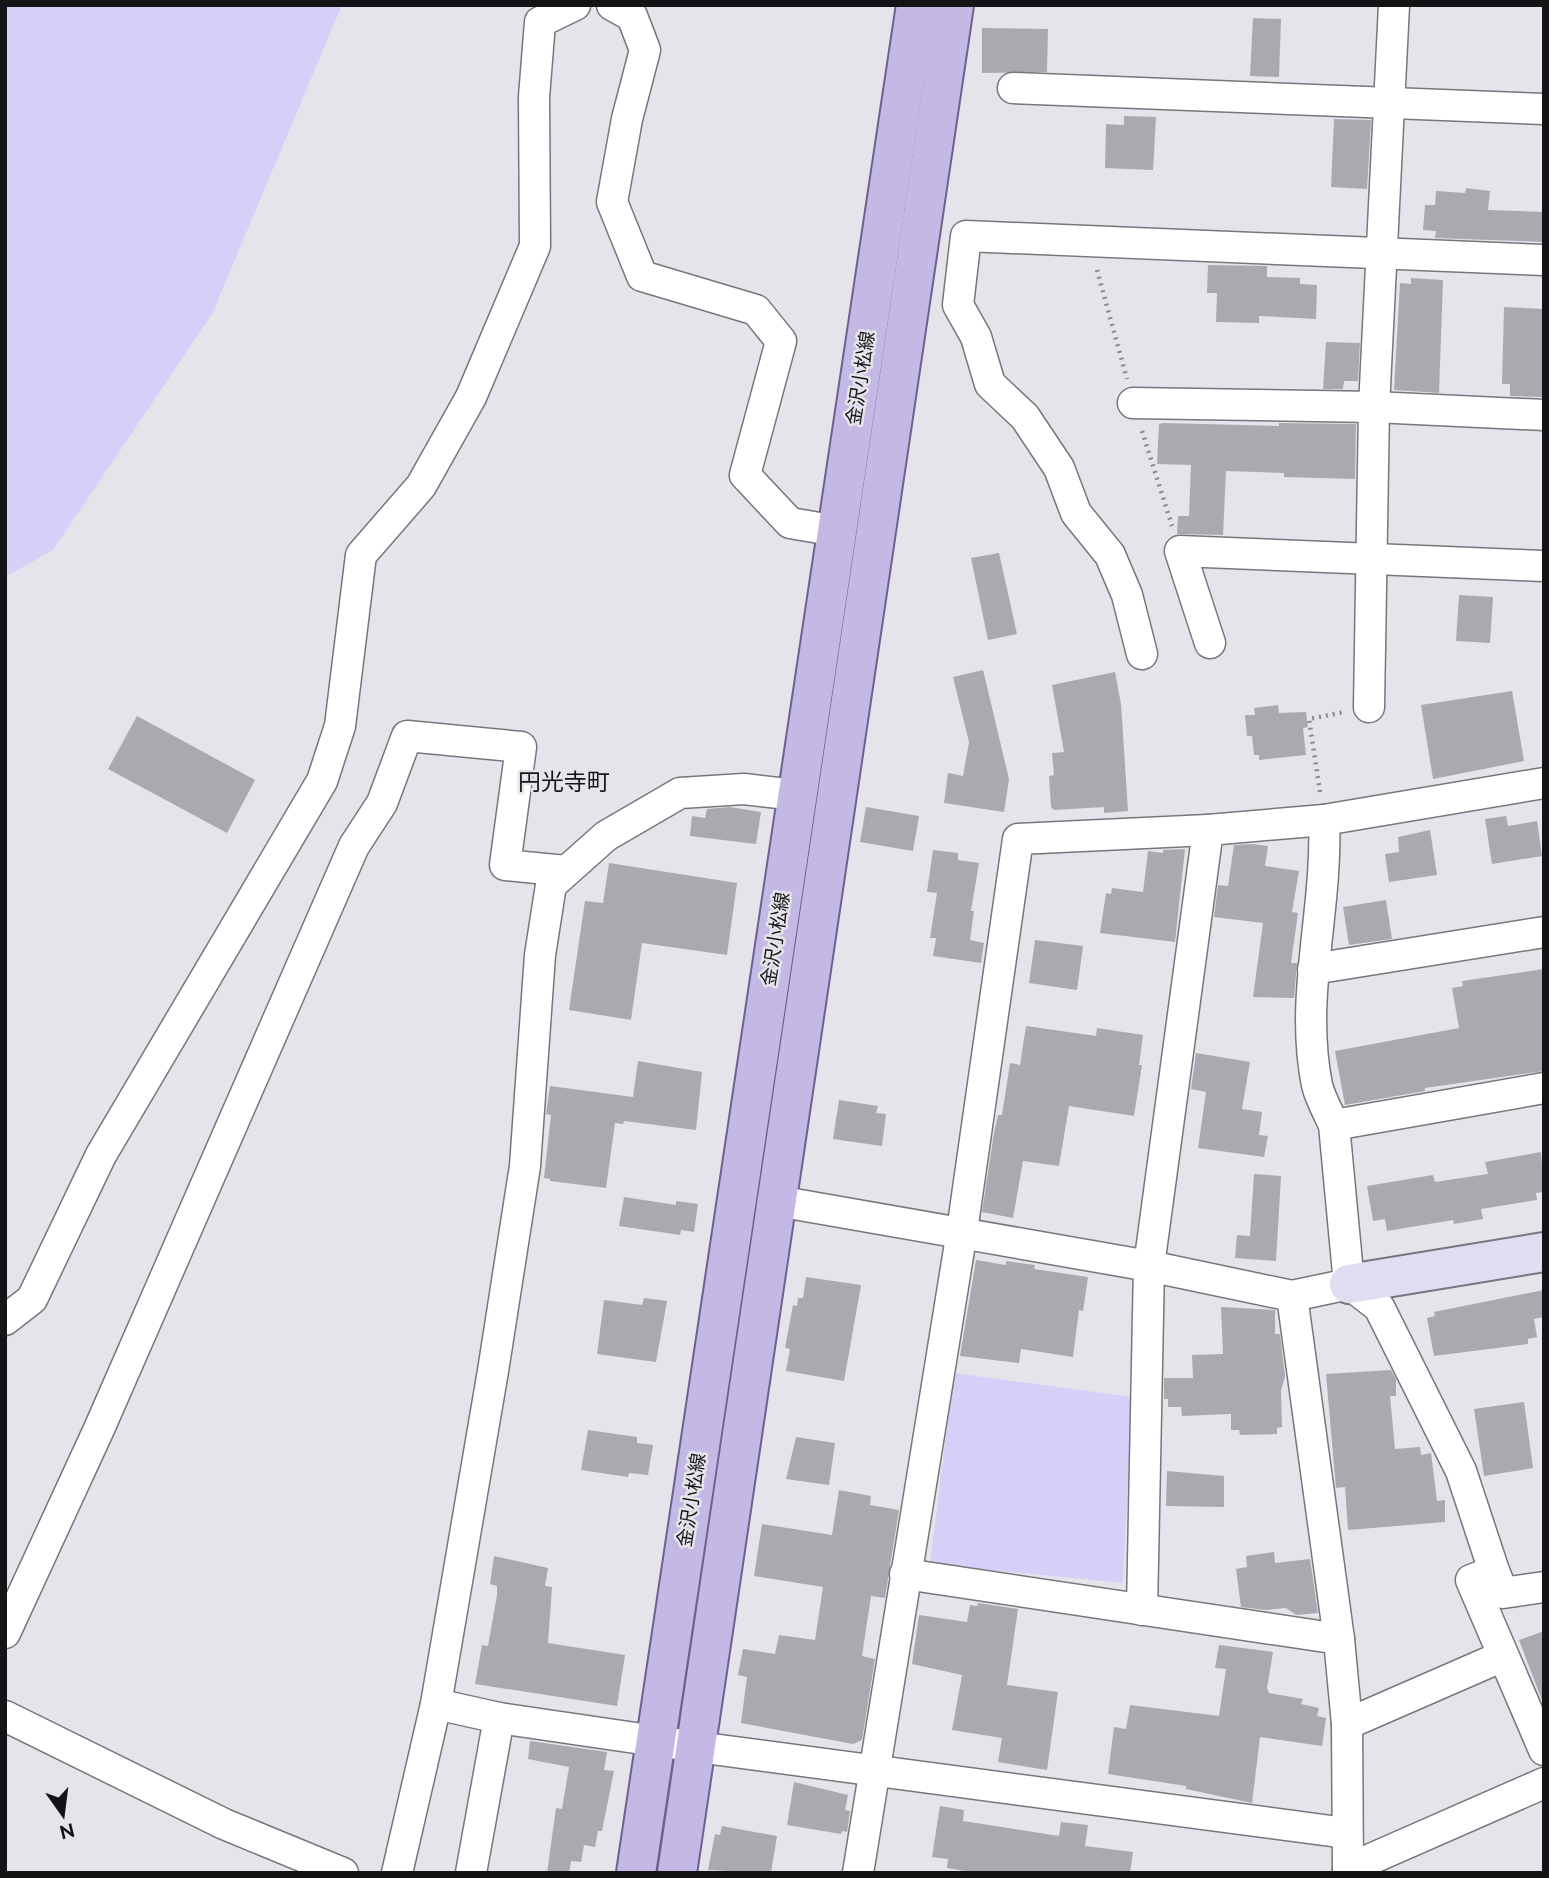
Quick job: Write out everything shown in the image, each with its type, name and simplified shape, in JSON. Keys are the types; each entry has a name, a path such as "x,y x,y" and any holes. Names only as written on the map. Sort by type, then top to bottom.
{"main road":[{"name":"金沢小松線","path":"636,1873 916,5"},
{"name":"金沢小松線","path":"677,1873 954,5"}],"street":[{"path":"5,1320 32,1299 101,1155 322,780 340,726 362,555 421,486 465,408 535,246 534,97 540,22 575,5"},
{"path":"612,5 632,16 645,50 627,119 612,202 642,276 756,310 781,341 745,475 790,523 837,531"},
{"path":"1369,707 1374,407 1394,5"},
{"path":"1013,88 1544,109"},
{"path":"1142,654 1128,595 1110,555 1076,513 1059,468 1025,417 990,384 976,337 958,305 967,236 1544,260"},
{"path":"1133,403 1374,407 1544,415"},
{"path":"1210,643 1180,551 1544,566"},
{"path":"5,1633 104,1416 354,846 382,803 407,736 521,747 506,865 566,871"},
{"path":"858,1873 962,1231 1018,839 1208,831 1325,820 1544,783"},
{"path":"397,1873 436,1704 525,1166 544,932 551,885 606,836 680,793 744,789 796,795"},
{"path":"1325,820 1326,867 1309,1004 1317,1086 1334,1125 1349,1284 1379,1307 1461,1471 1503,1593 1544,1587"},
{"path":"1142,1609 1149,1266 1208,831"},
{"path":"1313,968 1544,932"},
{"path":"1334,1125 1544,1088"},
{"path":"777,1201 962,1231 1292,1296 1544,1252"},
{"path":"1292,1296 1339,1639 1347,1724 1348,1871 1544,1783"},
{"path":"1494,1571 1471,1580 1544,1749"},
{"path":"905,1574 1339,1639"},
{"path":"1347,1724 1503,1656"},
{"path":"436,1704 499,1718 697,1747 1346,1833"},
{"path":"5,1716 224,1824 343,1873"},
{"path":"471,1873 499,1718"}],"path":[{"path":"1325,820 1309,719 1369,707"}],"shaded area":[{"path":"5,5 342,5 212,314 53,550 5,577"},
{"path":"954,1373 1132,1397 1123,1583 930,1564"}],"building":[{"path":"1253,18 1281,19 1279,77 1250,76"},
{"path":"982,28 1048,29 1047,72 982,73"},
{"path":"1124,116 1156,117 1153,170 1105,168 1106,124 1124,125"},
{"path":"1334,119 1371,120 1367,189 1331,187"},
{"path":"1466,188 1490,191 1488,210 1544,212 1544,242 1435,238 1436,231 1423,230 1425,205 1435,205 1436,191 1465,193"},
{"path":"1208,265 1267,266 1267,277 1300,278 1300,284 1317,285 1316,319 1259,316 1259,323 1216,322 1217,293 1207,293"},
{"path":"1411,278 1443,280 1439,393 1394,390 1400,283 1411,284"},
{"path":"1504,307 1544,309 1544,397 1510,396 1510,384 1502,384"},
{"path":"1326,342 1360,343 1358,381 1344,381 1343,389 1323,389"},
{"path":"1279,423 1356,424 1355,479 1284,477 1284,473 1226,471 1223,535 1177,534 1178,516 1189,516 1191,465 1157,464 1159,424 1279,426"},
{"path":"999,553 1017,634 988,640 971,558"},
{"path":"1459,595 1493,597 1490,643 1456,641"},
{"path":"983,670 1009,779 1004,812 944,803 948,773 963,776 969,742 953,677"},
{"path":"1115,672 1121,704 1128,811 1104,813 1104,807 1054,810 1051,807 1049,776 1054,775 1052,753 1064,752 1052,685"},
{"path":"1512,691 1524,761 1433,779 1421,705"},
{"path":"1278,705 1279,713 1306,712 1308,727 1303,728 1306,755 1259,760 1259,755 1254,755 1252,736 1247,736 1245,715 1255,715 1254,708"},
{"path":"137,716 255,780 227,833 108,769"},
{"path":"730,807 761,812 756,844 690,836 692,816 705,818 707,809"},
{"path":"866,807 919,816 913,851 860,842"},
{"path":"1506,816 1508,826 1537,821 1542,856 1492,864 1485,819"},
{"path":"1430,830 1437,875 1389,882 1385,854 1399,852 1398,837"},
{"path":"1234,845 1268,846 1265,866 1299,871 1292,912 1298,913 1291,963 1297,963 1294,998 1253,997 1263,923 1214,917 1218,885 1228,886"},
{"path":"1185,849 1175,942 1100,933 1106,893 1111,894 1112,888 1143,892 1148,851 1163,853 1163,850"},
{"path":"933,850 958,853 958,860 979,863 971,911 974,911 970,940 984,943 981,963 933,956 936,938 930,938 937,893 927,892"},
{"path":"609,863 737,883 727,955 642,943 631,1020 569,1010 585,901 603,903"},
{"path":"1386,900 1392,939 1349,945 1343,907"},
{"path":"1035,940 1083,946 1077,990 1029,983"},
{"path":"1544,969 1544,1071 1425,1088 1425,1091 1345,1105 1335,1051 1459,1028 1452,988 1463,986 1462,981"},
{"path":"1026,1026 1096,1036 1097,1028 1143,1035 1139,1065 1142,1065 1134,1116 1069,1106 1059,1166 1023,1161 1013,1218 982,1212 994,1133 998,1115 1002,1115 1010,1063 1020,1065"},
{"path":"1196,1053 1250,1062 1242,1109 1262,1112 1259,1135 1268,1136 1264,1157 1198,1148 1206,1092 1191,1089"},
{"path":"638,1061 702,1072 696,1130 624,1121 623,1124 615,1123 606,1188 544,1178 551,1115 546,1114 550,1086 633,1097"},
{"path":"839,1100 878,1106 876,1113 886,1114 882,1146 833,1139"},
{"path":"1541,1152 1544,1192 1536,1193 1537,1200 1481,1209 1483,1219 1454,1224 1453,1220 1387,1231 1385,1219 1373,1221 1367,1186 1433,1175 1435,1182 1488,1174 1485,1162"},
{"path":"1254,1174 1281,1176 1276,1261 1235,1258 1237,1235 1250,1236"},
{"path":"624,1197 676,1205 676,1201 698,1204 694,1232 681,1230 680,1235 619,1226"},
{"path":"976,1260 1006,1265 1006,1261 1035,1265 1034,1269 1088,1277 1083,1311 1079,1310 1073,1357 1021,1349 1019,1363 960,1356"},
{"path":"806,1277 861,1285 844,1381 786,1371 790,1349 785,1348 793,1305 797,1306 798,1298 803,1298"},
{"path":"1544,1290 1544,1317 1534,1319 1537,1337 1528,1339 1528,1344 1434,1356 1427,1318 1435,1316 1434,1312"},
{"path":"644,1298 667,1301 656,1362 597,1354 604,1300 642,1305"},
{"path":"1221,1307 1275,1310 1275,1334 1280,1334 1285,1376 1281,1391 1282,1427 1277,1428 1277,1434 1240,1435 1239,1430 1231,1430 1231,1414 1182,1416 1181,1407 1168,1407 1168,1399 1164,1399 1164,1378 1193,1378 1192,1355 1223,1354"},
{"path":"1391,1370 1396,1379 1396,1396 1390,1396 1395,1449 1420,1447 1421,1455 1431,1453 1437,1501 1445,1500 1445,1522 1348,1530 1345,1487 1336,1488 1326,1374"},
{"path":"1524,1402 1533,1468 1484,1476 1474,1409"},
{"path":"588,1430 637,1437 637,1443 653,1445 648,1475 629,1473 628,1477 581,1470"},
{"path":"796,1437 835,1443 829,1485 786,1479"},
{"path":"1167,1471 1224,1476 1224,1507 1166,1506"},
{"path":"839,1490 871,1496 870,1505 899,1510 885,1598 871,1596 862,1656 875,1659 862,1740 853,1744 741,1723 747,1677 738,1675 743,1649 775,1654 779,1635 815,1640 823,1587 754,1576 762,1524 832,1535"},
{"path":"1274,1552 1275,1563 1310,1559 1318,1613 1296,1615 1286,1608 1266,1610 1241,1607 1236,1569 1247,1567 1246,1556"},
{"path":"494,1556 548,1568 545,1586 552,1587 548,1643 625,1655 617,1706 475,1684 482,1645 488,1646 497,1595 497,1586 490,1584"},
{"path":"978,1603 1018,1609 1007,1685 1058,1692 1047,1770 998,1762 1002,1738 952,1730 962,1675 912,1664 919,1615 967,1622 970,1605 977,1606"},
{"path":"1544,1631 1544,1702 1543,1703 1519,1640"},
{"path":"1219,1645 1273,1652 1267,1688 1269,1693 1303,1699 1301,1704 1319,1708 1317,1716 1326,1718 1322,1746 1260,1737 1252,1803 1186,1789 1186,1786 1108,1774 1114,1727 1126,1729 1130,1705 1219,1716 1226,1669 1215,1668"},
{"path":"530,1741 607,1752 604,1770 614,1771 602,1831 598,1831 595,1847 584,1845 581,1862 571,1861 569,1873 547,1873 556,1808 562,1809 569,1767 528,1759"},
{"path":"794,1782 848,1795 845,1810 850,1811 847,1832 842,1831 841,1834 787,1825"},
{"path":"940,1806 964,1810 963,1821 1059,1836 1061,1822 1088,1825 1085,1846 1133,1852 1130,1873 976,1873 947,1868 948,1859 932,1857"},
{"path":"722,1826 777,1836 771,1873 708,1870 715,1834 720,1835"}],"district":[{"name":"円光寺町","path":"564,781"}]}
